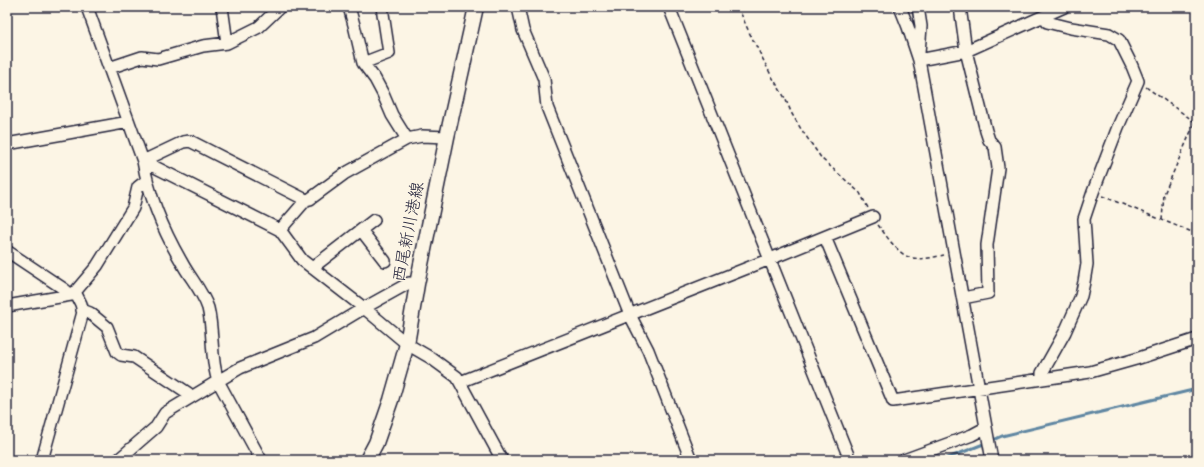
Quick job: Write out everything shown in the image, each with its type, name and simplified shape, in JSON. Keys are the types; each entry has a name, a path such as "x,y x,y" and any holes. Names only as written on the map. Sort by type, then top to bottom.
{"main road":[{"name":"西尾新川港線","path":"367,460 376,444 391,400 407,344 417,284 447,136 476,7"}],"street":[{"path":"87,7 144,161 146,180 167,236 182,263 198,287 208,308 215,370 218,381 261,460"},
{"path":"222,7 227,43"},
{"path":"109,68 142,57 158,59 203,46 227,43 259,27 280,7"},
{"path":"349,7 362,63 383,94 392,115 407,139"},
{"path":"362,63 389,53 382,7"},
{"path":"518,7 523,30 544,79 546,107 630,315 648,350 691,460"},
{"path":"669,7 850,460"},
{"path":"900,7 919,60 992,460"},
{"path":"918,7 921,26 919,60"},
{"path":"960,7 966,50 986,131 989,140 994,147 998,168 987,245 988,293 963,298"},
{"path":"919,60 966,50 1064,7"},
{"path":"1042,379 1042,373 1065,332 1081,296 1087,264 1084,219 1118,127 1138,81 1119,40 1109,34 1071,28 1047,22 1045,16"},
{"path":"7,144 129,122"},
{"path":"280,230 306,200 310,199 344,174 407,139 422,136 447,136"},
{"path":"144,161 183,142 190,141 306,200"},
{"path":"144,161 280,230 302,260 364,308 407,344 431,358 457,377 502,460"},
{"path":"7,306 73,293 97,266 133,208 138,187 146,180"},
{"path":"460,382 770,260 873,217"},
{"path":"312,268 374,220"},
{"path":"361,230 385,261"},
{"path":"825,237 893,401 1090,372 1197,339"},
{"path":"7,251 64,289 73,293 83,312 42,460"},
{"path":"118,460 156,427 165,413 240,368 314,338 409,283 417,284"},
{"path":"82,310 90,313 107,327 117,352 121,355 134,357 191,397"},
{"path":"904,460 972,435 987,432"}],"path":[{"path":"738,7 771,75 786,98 792,114 801,129 822,159 860,193 873,217 896,248 908,257 917,258 954,254"},
{"path":"1138,81 1195,122 1164,194 1162,220"},
{"path":"1093,192 1197,234"}],"waterway":[{"path":"991,441 1002,436 1197,389"},
{"path":"943,460 986,443"}]}
